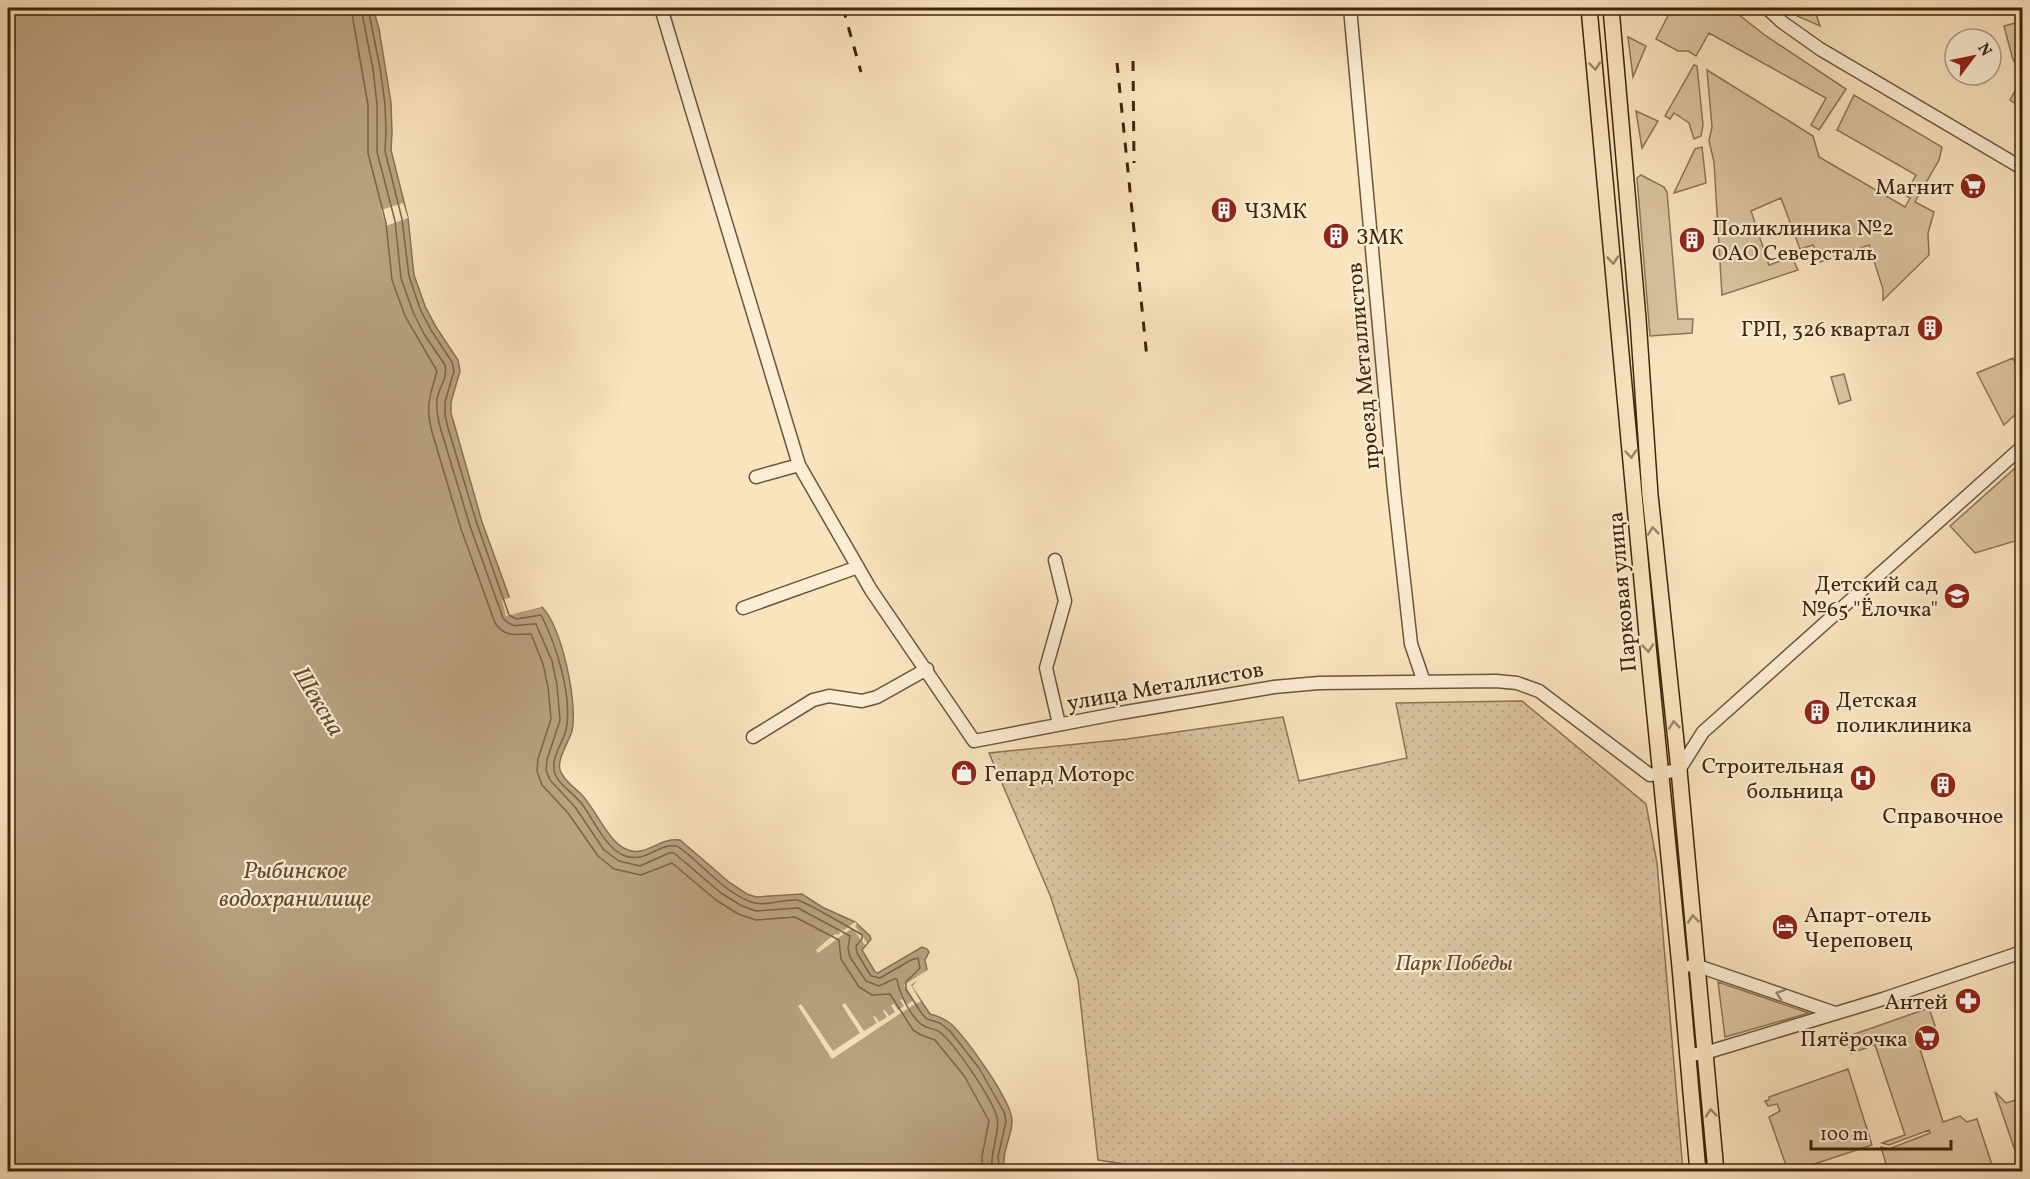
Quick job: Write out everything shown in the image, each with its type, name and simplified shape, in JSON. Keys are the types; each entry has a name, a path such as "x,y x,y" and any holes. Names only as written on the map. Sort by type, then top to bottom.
{"main road":[{"name":"Парковая улица","path":"1589,8 1698,1172"},
{"name":"Парковая улица","path":"1611,8 1638,319 1650,495 1679,770 1716,1172"}],"street":[{"name":"улица Металлистов","path":"661,8 799,465 871,590 974,741 1274,687 1319,683 1496,681 1518,683 1539,691 1650,775 1661,774"},
{"name":"проезд Металлистов","path":"1350,8 1394,491 1411,644 1424,682"},
{"path":"1767,8 1782,22 1829,55 2022,168"},
{"path":"1661,774 1679,770 1703,732 2022,447"},
{"path":"756,477 799,465"},
{"path":"1055,560 1065,601 1046,668 1059,724"},
{"path":"744,608 858,567"},
{"path":"753,737 813,700 829,696 861,701 877,697 927,669"},
{"path":"1688,1055 1706,1053 2022,952"},
{"path":"1680,967 1698,966 1835,1013"}],"green space":[{"path":"1672,8 1730,8 1766,36 1846,89 1819,130 1811,125 1826,98 1709,33 1696,56 1688,51 1678,51 1656,39"},
{"path":"1790,8 1814,8 1820,26 1797,16"},
{"path":"2019,22 2022,28 2022,71 2013,60 2004,26"},
{"path":"1628,37 1646,46 1633,77"},
{"path":"1694,65 1697,66 1703,125 1701,136 1694,139 1689,123 1674,113 1670,119 1665,116"},
{"path":"1707,70 1813,136 1819,157 1905,207 1910,198 1905,195 1916,175 1837,130 1854,95 1942,147 1939,160 1915,202 1934,212 1928,233 1929,255 1883,300 1883,289 1869,245 1820,262 1813,245 1800,249 1781,198 1751,211 1769,265 1792,257 1798,270 1722,295 1714,162 1709,141 1712,127"},
{"path":"2022,78 2022,108 2010,100"},
{"path":"1636,111 1658,121 1642,148"},
{"path":"1702,147 1706,183 1674,193 1695,149"},
{"path":"1641,175 1664,187 1667,192 1678,319 1693,319 1692,333 1650,336 1637,178"},
{"path":"2013,358 2017,367 2022,366 2022,408 2004,425 1977,373"},
{"path":"1844,374 1851,400 1839,404 1831,377"},
{"path":"2022,462 2022,539 1975,553 1950,526"},
{"name":"Парк Победы","path":"1522,701 1646,804 1657,863 1683,1171 1175,1172 1098,1160 1078,980 1050,895 989,753 1127,739 1283,717 1299,781 1407,758 1396,703"},
{"path":"1693,981 1699,1041 1693,1042 1688,982"},
{"path":"1718,982 1809,1013 1725,1037"},
{"path":"1929,1008 1935,1026 1915,1033 1943,1122 1960,1116 1967,1122 1977,1119 1994,1171 1888,1171 1881,1147 1889,1149 1930,1133 1929,1130 1889,1145 1882,1143 1905,1135 1875,1045 1851,1053 1846,1037"},
{"path":"1848,1069 1872,1145 1788,1171 1769,1117 1780,1111 1777,1104 1768,1106 1765,1101 1769,1100 1769,1097"},
{"path":"1696,1077 1702,1077 1710,1171 1705,1171"},
{"path":"1995,1092 2006,1103 2022,1098 2022,1171"}],"water":[{"name":"Рыбинское водохранилище","path":"8,8 373,8 379,29 391,103 391,150 408,218 414,275 425,306 458,360 460,371 451,402 451,413 482,522 515,613 542,607 556,631 567,666 573,718 572,731 560,760 561,773 587,800 614,840 628,850 641,851 666,841 680,840 730,883 747,894 756,897 802,894 822,907 855,922 870,936 871,939 862,950 875,972 878,973 922,947 927,949 929,952 925,960 927,970 911,986 930,1014 946,1020 958,1031 1005,1099 1012,1121 1004,1159 1006,1171 8,1171"}],"pier":[{"path":"403,203 408,218 386,226 381,210"},
{"path":"512,597 517,610 541,604 542,607 506,616 502,600"},
{"path":"855,922 857,924 855,926 867,943 865,945 852,928 818,953 816,950 832,936 838,935 839,931 842,929 843,931"},
{"path":"929,969 925,976 911,985 921,1002 916,1003 832,1059 798,1006 801,1004 833,1051 860,1033 842,1005 845,1003 864,1031 877,1023 873,1017 875,1016 879,1022 887,1017 883,1011 885,1010 889,1016 895,1012 891,1005 894,1004 898,1010 904,1006 900,1000 902,999 906,1005 913,1001 904,985"}],"railway":[{"path":"843,8 861,72"},
{"path":"1133,61 1134,163"},
{"path":"1117,63 1147,358"}],"place":[{"name":"Магнит","path":"1973,186"},
{"name":"ЧЗМК","path":"1224,210"},
{"name":"ЗМК","path":"1336,236"},
{"name":"Поликлиника №2 ОАО Северсталь","path":"1692,240"},
{"name":"ГРП, 326 квартал","path":"1930,328"},
{"name":"Детский сад №65 \"Ёлочка\"","path":"1957,596"},
{"name":"Детская поликлиника","path":"1817,712"},
{"name":"Гепард Моторс","path":"964,773"},
{"name":"Строительная больница","path":"1863,778"},
{"name":"Справочное","path":"1943,785"},
{"name":"Апарт-отель Череповец","path":"1785,927"},
{"name":"Антей","path":"1968,1001"},
{"name":"Пятёрочка","path":"1927,1038"}],"water label":[{"name":"Шексна","path":"319,701"}]}
